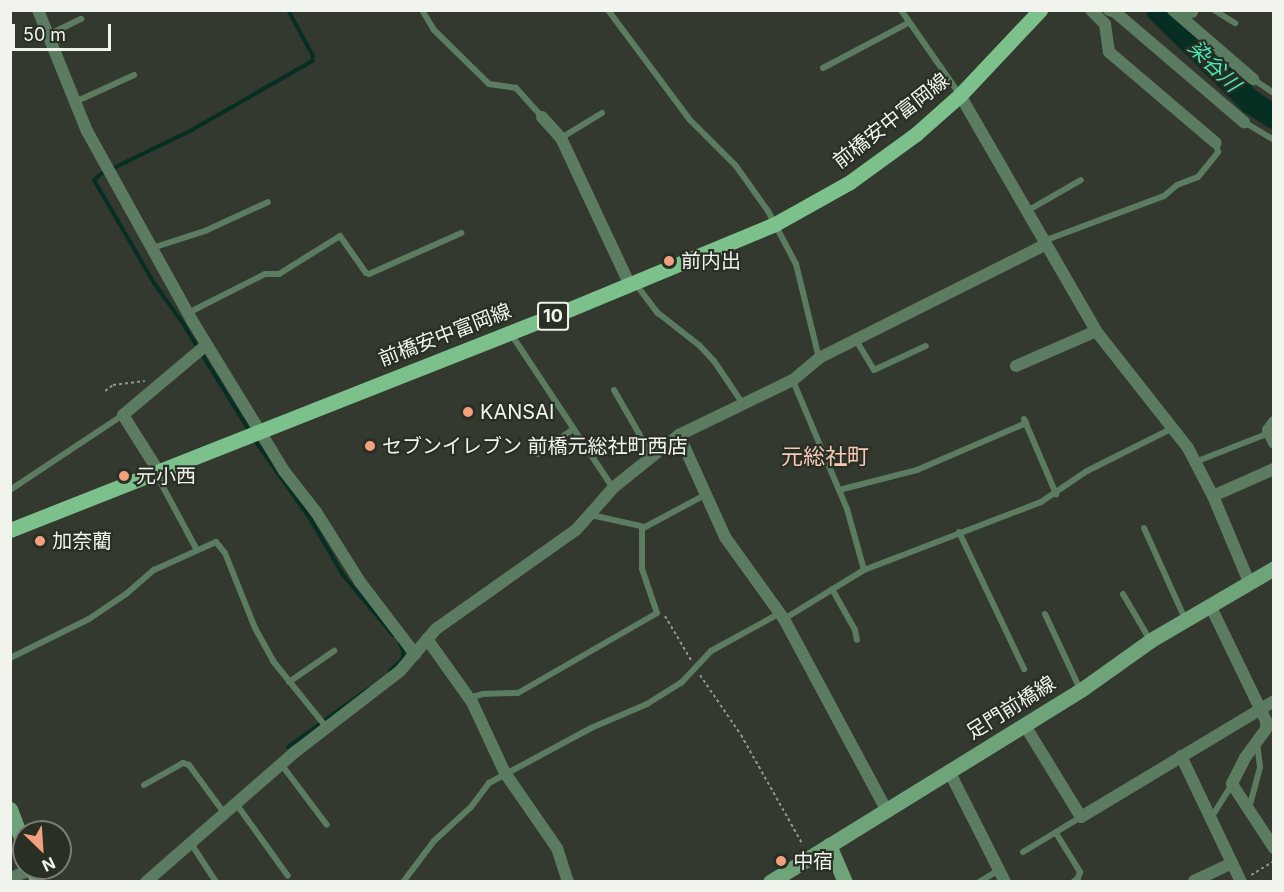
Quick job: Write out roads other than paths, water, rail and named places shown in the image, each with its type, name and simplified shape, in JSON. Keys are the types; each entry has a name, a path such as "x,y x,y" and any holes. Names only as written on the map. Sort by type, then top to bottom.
{"main road":[{"name":"前橋安中富岡線","path":"10,530 261,433 633,284 775,224 869,169 960,95 1041,10"},
{"name":"足門前橋線","path":"770,882 1081,690 1151,640 1274,568"},
{"path":"829,845 845,882"}],"street":[{"path":"38,10 95,145 187,313 284,471 316,512 360,582 416,654"},
{"path":"1091,10 1105,24 1109,52 1216,143"},
{"path":"1109,10 1115,12 1244,122"},
{"path":"1173,10 1253,79"},
{"path":"960,95 1096,331 1173,428 1196,462 1213,496 1249,582"},
{"path":"542,117 561,138 633,284"},
{"path":"146,882 192,845 281,764 400,671 436,629 566,538 591,515 613,489 679,435 793,380 819,358 1045,245"},
{"path":"1016,366 1096,331"},
{"path":"157,472 123,415 206,345"},
{"path":"679,435 725,537 782,616 886,809"},
{"path":"1213,496 1274,469"},
{"path":"1210,605 1258,708 1270,726 1245,758 1232,784 1274,848"},
{"path":"428,639 469,698 505,773 557,848 568,882"},
{"path":"1024,724 1082,817 1258,708 1274,701"},
{"path":"1181,756 1240,881"},
{"path":"949,771 1002,876"},
{"path":"1193,881 1233,863"}],"lane":[{"path":"422,10 435,30 489,84 516,88 542,117"},
{"path":"608,10 690,120 736,166 758,194 796,264 819,358"},
{"path":"901,10 960,95"},
{"path":"1214,10 1235,22"},
{"path":"48,35 81,19"},
{"path":"823,69 908,23"},
{"path":"75,102 134,75"},
{"path":"1253,79 1274,93"},
{"path":"561,138 602,113"},
{"path":"1244,122 1274,140"},
{"path":"1045,245 1049,239 1164,196 1177,184 1198,177 1218,152 1216,143"},
{"path":"1027,211 1081,180"},
{"path":"152,248 205,231 268,202"},
{"path":"187,313 265,274 279,274 340,236 344,237 366,273 369,274 461,233"},
{"path":"633,284 658,313 699,345 714,362 743,404"},
{"path":"510,333 613,489"},
{"path":"856,340 874,370 926,346"},
{"path":"793,380 839,490 864,570"},
{"path":"614,390 653,456"},
{"path":"10,490 123,415"},
{"path":"839,490 917,470 1025,421 1056,494"},
{"path":"403,882 434,841 471,807 489,783 591,728 647,704 681,683 711,651 782,616 864,570 1041,502 1087,471 1173,428"},
{"path":"538,454 572,430"},
{"path":"1196,462 1272,433"},
{"path":"157,472 197,550"},
{"path":"591,515 642,528 705,495"},
{"path":"469,698 483,694 518,693 657,613 642,569 642,528"},
{"path":"1144,528 1185,620"},
{"path":"959,532 1024,669"},
{"path":"10,658 89,619 126,594 154,570 216,542 222,546 259,634 289,682 327,728"},
{"path":"832,589 855,630 857,640"},
{"path":"1123,594 1151,640"},
{"path":"1045,614 1081,690"},
{"path":"289,682 334,651"},
{"path":"1247,807 1251,801 1260,767 1257,742"},
{"path":"144,785 183,763 189,765 225,815"},
{"path":"281,764 327,825"},
{"path":"1211,818 1232,784"},
{"path":"237,805 288,876"},
{"path":"1023,852 1082,817"},
{"path":"1056,833 1080,872 1078,879 1073,882"},
{"path":"192,845 216,882"},
{"path":"979,882 1002,876"}],"waterway":[{"path":"250,432 182,322 154,283 94,180 101,174 190,131 312,61 313,56 288,10"},
{"name":"染谷川","path":"1158,10 1251,102 1274,117"},
{"path":"254,439 311,520 343,575 393,635"},
{"path":"390,671 403,659 400,643"},
{"path":"288,747 368,689"}],"place":[{"name":"前内出","path":"669,261"},
{"name":"KANSAI","path":"468,412"},
{"name":"セブンイレブン 前橋元総社町西店","path":"370,446"},
{"name":"元小西","path":"124,476"},
{"name":"加奈藺","path":"40,541"},
{"name":"中宿","path":"781,861"}],"district":[{"name":"元総社町","path":"825,457"}]}
